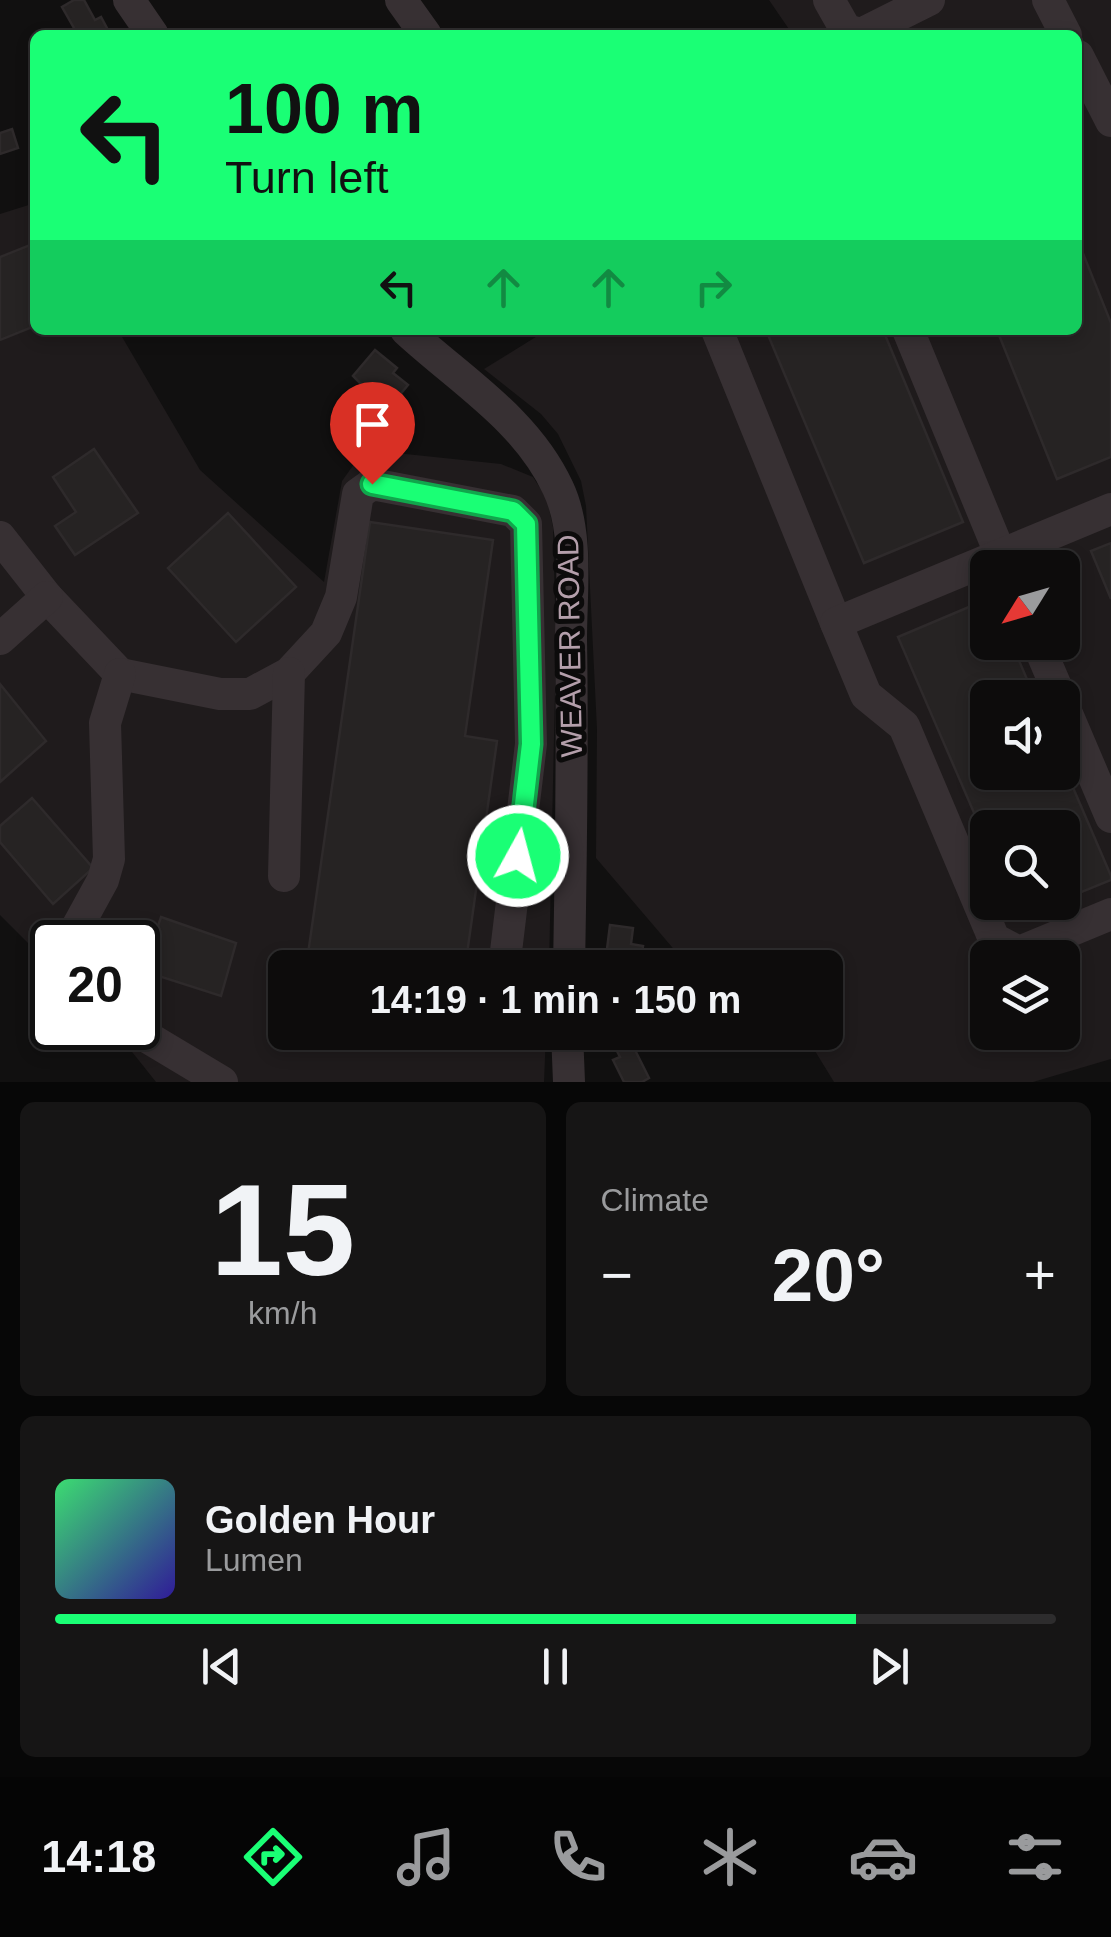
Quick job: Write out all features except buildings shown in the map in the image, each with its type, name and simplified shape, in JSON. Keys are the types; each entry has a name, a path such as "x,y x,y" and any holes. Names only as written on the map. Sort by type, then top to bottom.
{"street":[{"path":"129,0 150,30"},
{"path":"401,0 422,30"},
{"path":"829,0 846,30"},
{"path":"868,30 930,0"},
{"path":"1048,0 1063,30"},
{"path":"1082,68 1098,118"},
{"name":"WEAVER ROAD","path":"412,335 498,408 534,448 566,506 574,687 569,950"},
{"path":"719,335 866,695 904,726 994,939 1020,952 1111,914"},
{"path":"910,335 998,550"},
{"path":"0,538 47,598 120,674 220,694 250,694 289,673 326,633 341,597 358,494 372,484 513,511 526,524 531,744 506,950"},
{"path":"1027,550 1111,509"},
{"path":"836,623 970,574"},
{"path":"0,639 47,598"},
{"path":"284,876 289,673"},
{"path":"81,920 103,880 109,859 105,723 120,674"},
{"path":"1080,743 1111,817"},
{"path":"160,1045 222,1082"},
{"path":"568,1050 569,1082"}],"shaded area":[{"path":"769,0 1111,0 1111,1059 1033,1082 834,1082 814,1050 843,1050 843,950 674,950 596,858 597,729 586,506 581,481 558,434 541,414 484,369 539,335 1082,335 1082,30 790,30"},
{"path":"30,205 30,335 121,335 200,470 324,582 342,481 357,460 377,451 501,464 533,477 547,499 553,527 556,645 549,950 268,950 268,1050 545,1050 544,1082 156,1082 131,1050 160,1050 160,920 30,920 30,945 0,915 0,214"}],"route":[{"path":"372,484 513,511 526,524 531,744 518,856"}]}
